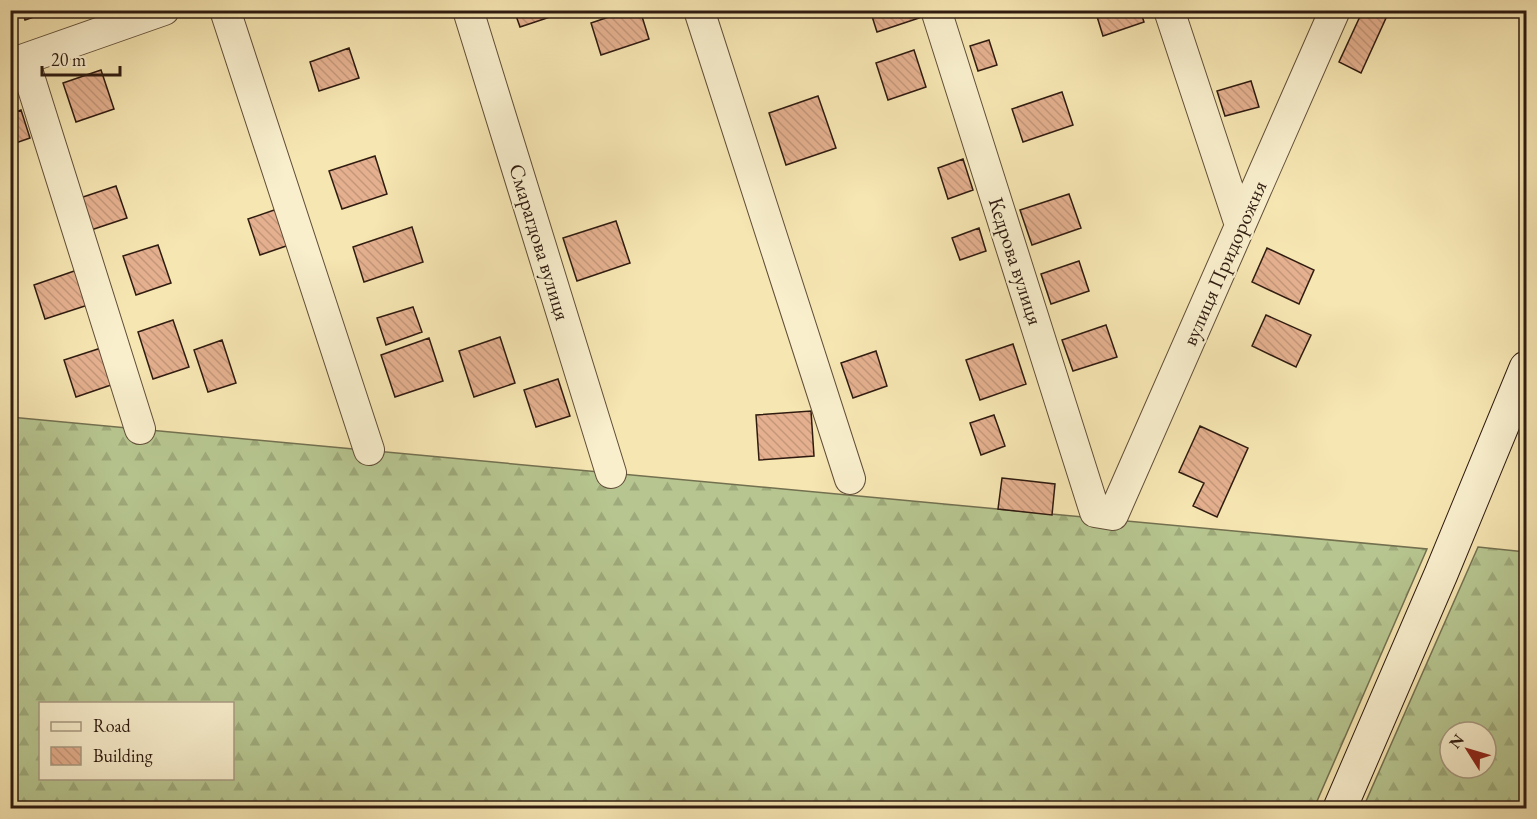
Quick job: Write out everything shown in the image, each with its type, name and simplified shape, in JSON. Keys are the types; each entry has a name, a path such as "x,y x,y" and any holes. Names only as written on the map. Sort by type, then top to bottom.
{"main road":[{"path":"1340,808 1437,585 1527,368"}],"street":[{"path":"140,429 17,62 164,10"},
{"path":"225,10 369,450"},
{"name":"Смарагдова вулиця","path":"468,10 611,473"},
{"path":"699,10 850,479"},
{"name":"Кедрова вулиця","path":"936,10 1104,514"},
{"path":"1169,10 1240,225"},
{"name":"вулиця Придорожня","path":"1104,514 1240,225 1335,10"}],"green space":[{"path":"10,417 1427,549 1314,808 11,808"},
{"path":"1478,547 1526,552 1526,808 1363,808"}],"building":[{"path":"22,10 54,10 25,20"},
{"path":"514,10 561,10 562,13 520,27"},
{"path":"629,10 640,10 649,39 601,55 591,23"},
{"path":"870,10 916,10 919,18 877,32"},
{"path":"1095,10 1140,10 1144,22 1103,36"},
{"path":"1363,10 1371,10 1386,18 1361,73 1339,62"},
{"path":"989,40 997,65 978,71 970,46"},
{"path":"349,48 359,78 319,91 310,62"},
{"path":"914,50 926,87 888,100 876,63"},
{"path":"101,70 114,109 76,122 63,83"},
{"path":"1251,81 1259,107 1225,116 1217,91"},
{"path":"1062,92 1073,125 1023,142 1012,109"},
{"path":"818,96 836,148 786,165 769,113"},
{"path":"21,110 30,138 10,145 10,114"},
{"path":"375,156 387,194 342,209 329,171"},
{"path":"963,159 973,190 948,199 938,168"},
{"path":"116,186 127,218 91,230 80,198"},
{"path":"1069,194 1081,228 1032,245 1020,210"},
{"path":"280,208 292,244 260,255 248,219"},
{"path":"616,221 630,263 577,281 563,238"},
{"path":"412,227 423,262 364,282 353,247"},
{"path":"979,228 986,251 960,260 952,238"},
{"path":"158,245 171,283 136,295 123,256"},
{"path":"1267,248 1314,270 1299,304 1252,282"},
{"path":"1079,261 1089,291 1051,304 1041,274"},
{"path":"80,269 91,304 45,319 34,285"},
{"path":"413,307 422,332 386,345 377,318"},
{"path":"1266,315 1311,335 1296,367 1252,346"},
{"path":"173,320 189,367 153,379 138,332"},
{"path":"1106,325 1117,357 1073,371 1062,340"},
{"path":"500,337 515,383 474,397 459,351"},
{"path":"429,338 443,381 395,397 381,355"},
{"path":"222,340 236,383 208,392 194,350"},
{"path":"1013,344 1026,384 980,400 966,360"},
{"path":"101,348 114,384 76,397 64,360"},
{"path":"876,351 887,386 853,398 841,363"},
{"path":"558,379 570,416 536,427 524,390"},
{"path":"811,411 814,456 759,460 756,415"},
{"path":"994,415 1005,446 981,455 970,423"},
{"path":"1200,426 1248,448 1217,517 1193,506 1204,483 1179,472"},
{"path":"1002,478 1055,484 1052,515 998,509"}]}
